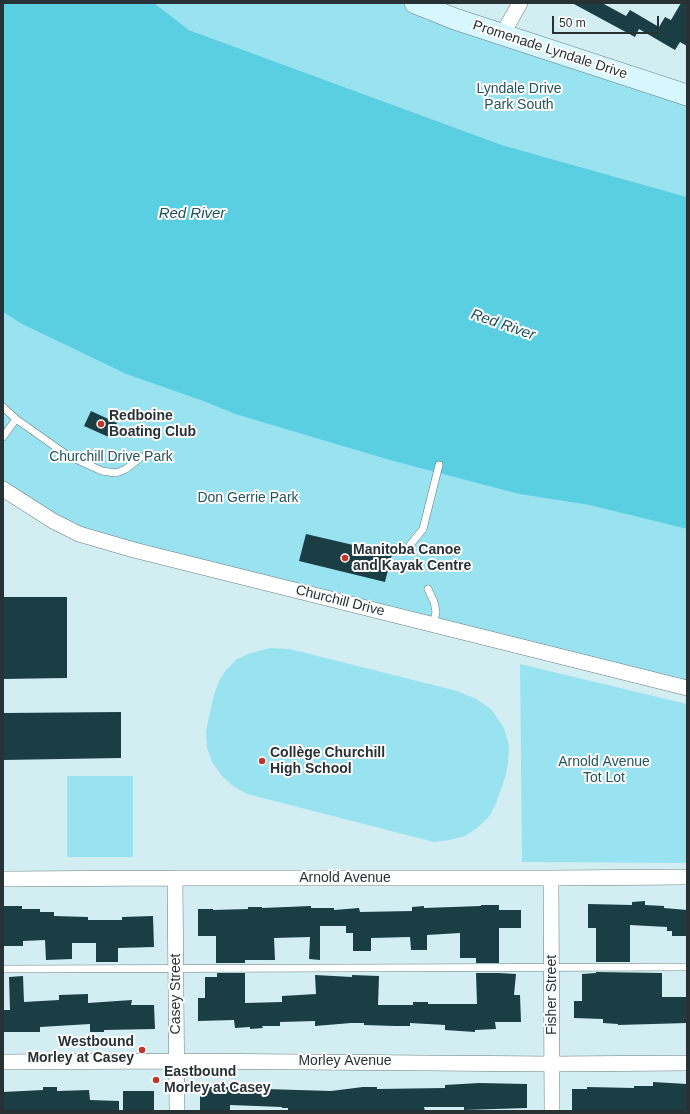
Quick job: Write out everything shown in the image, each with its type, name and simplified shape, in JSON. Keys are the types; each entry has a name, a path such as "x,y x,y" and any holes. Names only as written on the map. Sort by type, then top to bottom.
{"street":[{"name":"Promenade Lyndale Drive","path":"415,3 455,19 502,35 687,95"},
{"path":"502,35 520,3"},
{"name":"Churchill Drive","path":"3,489 53,521 79,534 141,552 687,688"},
{"name":"Arnold Avenue","path":"3,879 687,877"},
{"name":"Casey Street","path":"175,878 177,1111"},
{"name":"Fisher Street","path":"551,878 552,1111"},
{"name":"Morley Avenue","path":"3,1062 176,1061 552,1064 687,1063"}],"lane":[{"path":"3,407 16,420 67,455 102,471 116,473 126,469 141,457"},
{"path":"3,437 16,420"},
{"path":"410,544 423,530 439,465"},
{"path":"428,589 434,602 436,612 433,625"},
{"path":"3,969 687,967"}],"green space":[{"name":"Lyndale Drive Park South","path":"154,3 403,3 454,23 687,95 687,197 502,145 189,30"},
{"name":"Churchill Drive Park","path":"3,312 22,324 126,374 235,414 519,494 589,505 687,529 687,688 79,534 3,489"},
{"path":"270,648 290,649 457,691 476,699 491,709 504,728 509,745 505,778 495,806 488,818 465,836 434,842 247,794 233,786 222,776 212,762 207,748 206,731 213,698 219,681 226,670 237,659 251,653"},
{"name":"Arnold Avenue Tot Lot","path":"520,664 687,704 687,863 522,862"},
{"path":"67,776 133,776 133,857 67,857"}],"water":[{"name":"Red River","path":"3,3 154,3 189,30 502,145 687,197 687,529 589,505 519,494 390,460 235,414 126,374 22,324 3,312"}],"building":[{"path":"572,3 602,3 626,16 630,10 659,27 665,17 671,20 681,3 687,3 687,46 680,42 675,50 639,29 635,37"},
{"name":"Redboine Boating Club","path":"91,411 117,423 111,438 84,426"},
{"name":"Manitoba Canoe and Kayak Centre","path":"306,534 392,554 385,582 299,561"},
{"path":"3,597 67,597 67,678 3,679"},
{"path":"121,712 121,758 3,760 3,713"},
{"path":"645,901 645,905 664,906 664,908 687,910 687,936 672,936 672,931 667,931 667,927 630,925 630,962 596,962 596,928 588,928 588,904 632,905 632,902"},
{"path":"499,905 499,910 521,910 521,928 499,928 499,963 476,963 476,958 460,958 460,933 427,935 427,950 411,950 410,937 371,938 371,951 353,951 353,933 346,933 346,926 320,926 320,960 309,959 310,937 274,938 275,960 245,960 245,963 216,963 216,936 198,936 198,909 213,910 248,909 248,907 262,908 311,906 311,908 334,908 334,910 359,908 360,912 412,911 412,907 424,906 424,908"},
{"path":"3,906 22,906 22,909 40,909 40,912 54,912 54,916 88,917 88,920 122,920 122,917 153,916 154,947 118,948 118,962 96,962 96,943 72,943 72,959 46,960 45,940 23,941 23,946 3,946"},
{"path":"596,972 662,973 662,997 687,997 687,1023 618,1025 603,1023 603,1019 574,1018 574,1001 582,1001 582,974"},
{"path":"217,973 245,973 245,1003 282,1002 282,996 316,994 315,975 352,977 352,975 379,976 378,1005 413,1005 413,1002 428,1002 428,1004 477,1004 476,973 516,974 514,995 520,995 521,1022 495,1022 496,1029 475,1030 475,1032 445,1030 445,1025 410,1023 410,1026 364,1025 364,1023 351,1023 315,1026 315,1021 280,1022 280,1026 262,1026 263,1028 250,1029 250,1027 235,1028 234,1020 198,1021 198,998 205,998 205,977 217,977"},
{"path":"23,976 24,1002 59,1000 59,995 88,994 88,1003 132,1000 131,1005 154,1005 155,1029 104,1030 104,1032 90,1032 90,1024 40,1027 40,1032 3,1032 3,1010 10,1010 9,977"},
{"path":"653,1082 687,1084 687,1110 572,1111 572,1089 587,1089 587,1087 634,1088 634,1086 653,1086"},
{"path":"233,1083 247,1083 247,1086 265,1087 265,1089 331,1091 363,1087 377,1087 377,1089 445,1088 445,1085 479,1083 527,1084 527,1108 464,1110 464,1107 424,1107 425,1111 288,1111 288,1108 282,1107 230,1105 230,1111 200,1111 200,1087 233,1087"},
{"path":"43,1087 57,1087 57,1091 89,1090 90,1100 119,1101 119,1111 3,1111 3,1092 43,1090"},
{"path":"123,1091 154,1091 154,1111 123,1111"}],"place":[{"name":"Redboine Boating Club","path":"101,424"},
{"name":"Manitoba Canoe and Kayak Centre","path":"345,558"},
{"name":"Collège Churchill High School","path":"262,761"},
{"name":"Westbound Morley at Casey","path":"142,1050"},
{"name":"Eastbound Morley at Casey","path":"156,1080"}],"park label":[{"name":"Don Gerrie Park","path":"248,498"}]}
